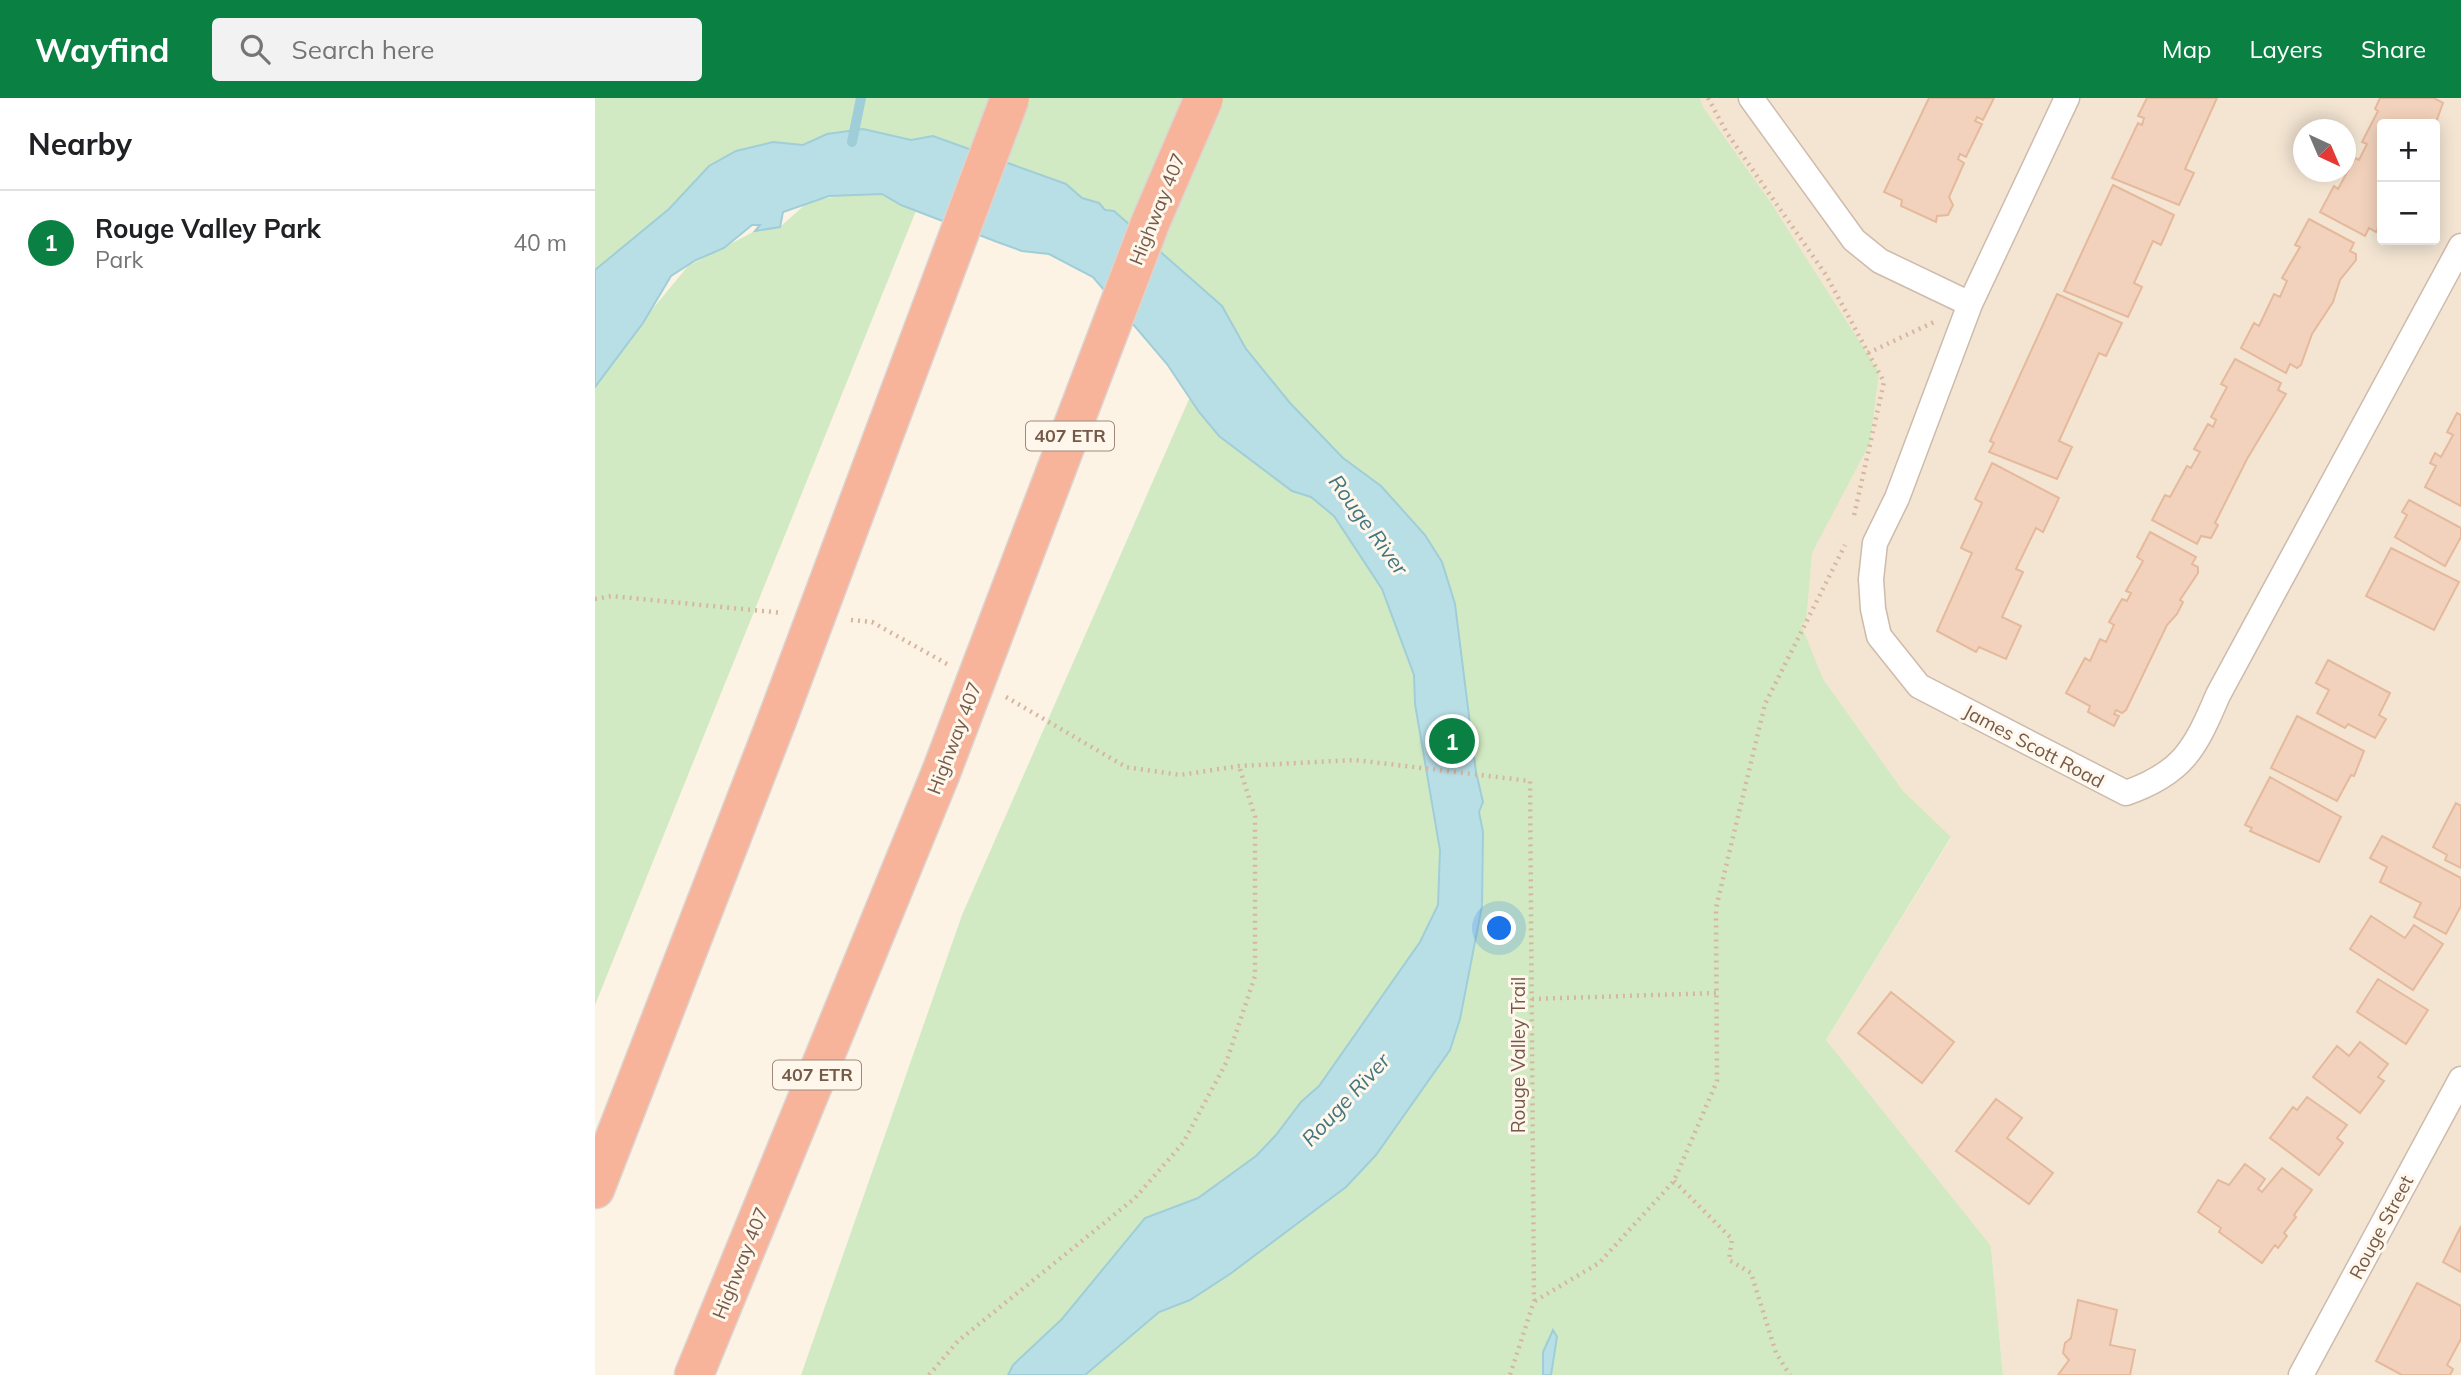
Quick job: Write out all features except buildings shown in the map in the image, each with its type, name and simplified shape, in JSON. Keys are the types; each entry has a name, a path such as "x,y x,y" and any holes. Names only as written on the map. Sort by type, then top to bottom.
{"highway":[{"path":"595,1189 777,720 1010,98"},
{"name":"Highway 407","path":"694,1375 940,775 1151,221 1204,98"}],"street":[{"path":"1751,98 1854,240 1880,261 1971,304"},
{"name":"James Scott Road","path":"2067,98 1971,304 1897,498 1875,544 1871,579 1879,636 1919,686 2126,793 2159,781 2200,737 2218,695 2461,246"},
{"name":"Rouge Street","path":"2301,1375 2461,1079"}],"path":[{"path":"1708,98 1727,133 1826,275 1884,382 1852,524"},
{"path":"1868,354 1971,304"},
{"path":"1534,1301 1599,1263 1674,1181 1717,1081 1716,908 1765,704 1849,537"},
{"name":"Rouge Valley Trail","path":"1355,760 1530,781 1534,1301 1510,1375"},
{"path":"929,1375 958,1341 1135,1198 1183,1143 1226,1063 1255,976 1255,817 1240,766"},
{"path":"1532,999 1716,993"},
{"path":"1674,1181 1732,1239 1730,1260 1751,1273 1776,1353 1790,1375"}],"shaded area":[{"path":"1676,98 2461,98 2461,1375 2003,1375 1991,1246 1926,1183 1826,1040 1951,838 1909,799 1827,691 1780,571"}],"green space":[{"path":"595,98 1700,98 1703,107 1771,203 1879,372 1870,443 1812,553 1806,622 1801,624 1823,679 1903,791 1951,837 1826,1040 1991,1246 2003,1375 801,1375 962,915 1226,315 1164,254 881,154 595,272"},
{"path":"889,186 922,196 595,1005 595,384 603,369 688,266 755,231 780,227 808,202"}],"water":[{"name":"Rouge River","path":"863,129 911,140 933,136 1066,184 1082,198 1099,203 1105,210 1114,211 1222,306 1246,349 1290,403 1343,458 1381,486 1425,535 1442,562 1455,604 1476,772 1483,802 1479,812 1483,832 1482,906 1460,1019 1450,1050 1376,1155 1346,1187 1230,1274 1190,1300 1159,1312 1085,1375 1008,1375 1013,1365 1062,1319 1145,1218 1198,1198 1256,1156 1276,1135 1301,1102 1319,1086 1420,942 1438,905 1440,850 1415,704 1414,675 1382,589 1334,516 1311,497 1292,491 1219,436 1199,412 1167,364 1093,277 1049,254 1022,251 901,205 882,194 829,196 783,212 780,227 755,231 760,225 752,225 724,248 696,260 671,276 643,323 595,387 595,270 669,209 709,166 736,151 773,142 803,145 827,134"},
{"path":"1553,1330 1557,1337 1551,1375 1543,1375 1543,1352"}],"waterway":[{"path":"852,142 861,98"}],"place":[{"name":"Rouge Valley Park","path":"1452,741"}]}
